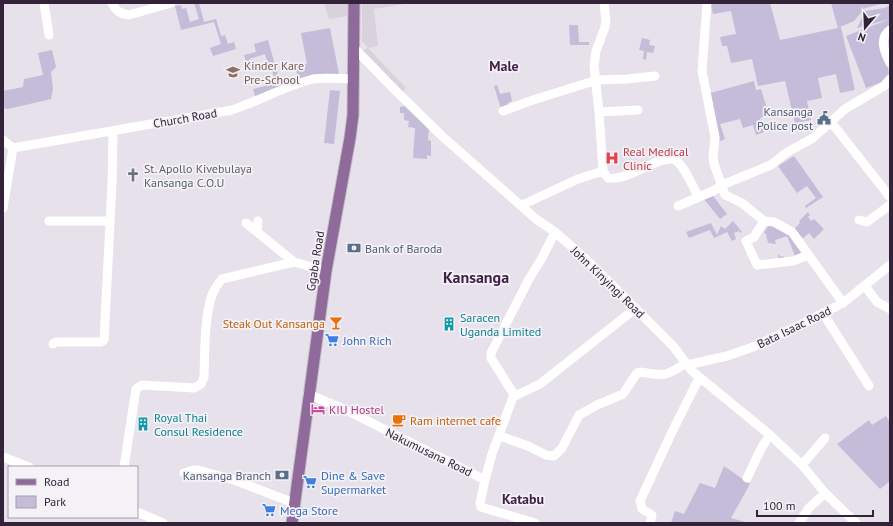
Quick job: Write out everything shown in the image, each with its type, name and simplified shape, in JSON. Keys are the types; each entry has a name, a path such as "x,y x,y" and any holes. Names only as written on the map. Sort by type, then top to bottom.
{"main road":[{"name":"Ggaba Road","path":"292,523 308,394 326,271 353,115 354,3"}],"street":[{"path":"44,3 49,35"},
{"path":"112,3 118,12 129,15 171,3"},
{"path":"604,3 606,21 595,57 594,66 597,80 603,171 608,178 624,177 654,163 667,159 675,160 682,166 698,196"},
{"path":"707,3 702,71 716,137 713,157 723,193 727,197 742,203 764,221 774,222 792,232 843,303"},
{"path":"890,30 886,33 883,41 886,55 890,63"},
{"name":"John Kinyingi Road","path":"354,48 442,136 522,205 536,219 555,232 587,260 673,346 686,364 699,378 770,435 802,465 825,493 856,523"},
{"path":"503,111 597,80 655,76"},
{"name":"Church Road","path":"13,148 232,110 286,88 315,79 353,79"},
{"path":"678,206 722,185 771,166 786,153 813,138 845,108 884,86 890,79"},
{"path":"599,112 638,110"},
{"path":"831,122 890,197"},
{"path":"53,344 56,342 101,342 104,340 113,131"},
{"path":"3,140 13,148 3,208"},
{"path":"522,205 578,179 603,171"},
{"path":"859,220 867,222 890,205"},
{"path":"49,221 110,221"},
{"path":"257,231 258,221"},
{"path":"764,221 754,237 746,241 757,265 793,261 808,255"},
{"path":"246,223 294,262 326,271"},
{"path":"555,232 491,352 491,358 515,396 540,384 636,308"},
{"path":"124,466 136,389 142,385 194,388 201,384 204,376 206,326 210,302 215,288 222,279 294,262"},
{"name":"Bata Isaac Road","path":"500,436 528,446 546,455 554,456 562,448 579,415 597,404 624,394 637,373 640,372 664,375 671,373 686,364 727,356 753,347 843,303 890,265"},
{"path":"865,286 877,302 890,309"},
{"path":"823,313 869,386"},
{"path":"650,523 652,515 642,509 640,501 699,378"},
{"name":"Nakumusana Road","path":"308,394 346,410 485,480 492,454 515,396"},
{"path":"747,478 762,447 770,435"},
{"path":"802,465 825,438"},
{"path":"3,457 26,466"},
{"path":"184,473 198,470 234,480 294,503"},
{"path":"485,480 480,503 481,507 535,523"},
{"path":"799,523 809,508 825,493"},
{"path":"138,512 163,523"}],"shaded area":[{"path":"324,3 358,3 354,15 329,19"},
{"path":"362,3 411,3 374,9 378,46 368,48 362,41"},
{"path":"368,48 406,88 402,92 360,51"}],"green space":[{"path":"194,3 199,3 204,22 216,19 221,36 225,35 228,44 234,42 236,49 213,56 210,48 221,44 214,22 181,30 175,6 181,5 182,9 186,8 190,22 199,19"},
{"path":"710,3 770,3 780,40 838,28 831,3 885,3 865,8 854,21 840,27 855,90 840,93 836,74 818,78 822,98 807,101 811,120 795,123 785,81 758,86 752,59 731,63 727,46 722,46 720,37 736,34 731,11 713,14"},
{"path":"890,5 890,19 857,28 865,11 885,8"},
{"path":"890,19 890,29 884,31 889,77 885,81 866,88 846,36"},
{"path":"569,25 578,25 579,42 589,42 589,45 570,45"},
{"path":"330,28 339,74 285,84 285,81 298,78 295,66 307,64 301,33"},
{"path":"642,38 650,40 649,45 655,46 653,53 647,52 646,60 643,59 644,51 639,50"},
{"path":"268,40 282,89 255,96 253,89 265,86 264,81 274,77 265,54 249,59 252,70 248,71 244,55 256,52 254,44"},
{"path":"52,50 56,67 51,72 53,88 51,99 8,109 3,108 3,91 23,87 24,79 43,75 38,53"},
{"path":"754,81 756,90 761,89 769,115 760,118 764,132 756,135 753,125 743,128 740,119 720,124 725,139 720,141 707,94"},
{"path":"497,85 500,94 510,92 512,101 508,103 509,107 501,109 494,86"},
{"path":"330,90 340,91 334,144 324,143"},
{"path":"405,106 429,128 428,140 431,141 431,156 427,155 427,159 413,158 415,128 408,127 409,121 404,120 404,113 400,113 400,107"},
{"path":"794,156 823,197 806,208 805,206 816,198 807,186 797,193 778,166"},
{"path":"710,192 727,214 720,219 703,198"},
{"path":"808,212 810,215 808,217 811,221 814,219 824,229 814,239 809,233 803,238 794,229 800,223 799,221"},
{"path":"733,221 742,232 740,233 739,231 734,233 736,239 732,241 727,232 714,238 710,230 689,238 686,232 711,223 717,235 721,226 725,229"},
{"path":"769,225 788,232 804,253 803,256 792,261 779,261 778,254 781,257 783,256 786,260 795,256 787,236 775,240 776,244 768,243 766,234 764,233"},
{"path":"886,416 890,422 890,481 880,489 837,444 869,420 872,425"},
{"path":"724,466 750,484 731,518 749,523 671,523 675,511 684,514 700,483 715,488"}],"place":[{"name":"Kinder Kare Pre-School","path":"233,72"},
{"name":"Kansanga Police post","path":"824,118"},
{"name":"Real Medical Clinic","path":"612,158"},
{"name":"St. Apollo Kivebulaya Kansanga C.O.U","path":"133,175"},
{"name":"Bank of Baroda","path":"354,248"},
{"name":"Steak Out Kansanga","path":"336,323"},
{"name":"Saracen Uganda Limited","path":"449,324"},
{"name":"John Rich","path":"332,340"},
{"name":"KIU Hostel","path":"318,409"},
{"name":"Ram internet cafe","path":"399,420"},
{"name":"Royal Thai Consul Residence","path":"143,424"},
{"name":"Kansanga Branch","path":"282,475"},
{"name":"Dine & Save Supermarket","path":"310,482"},
{"name":"Mega Store","path":"269,510"}],"district":[{"name":"Male","path":"504,66"},
{"name":"Kansanga","path":"476,277"},
{"name":"Katabu","path":"523,499"}]}
